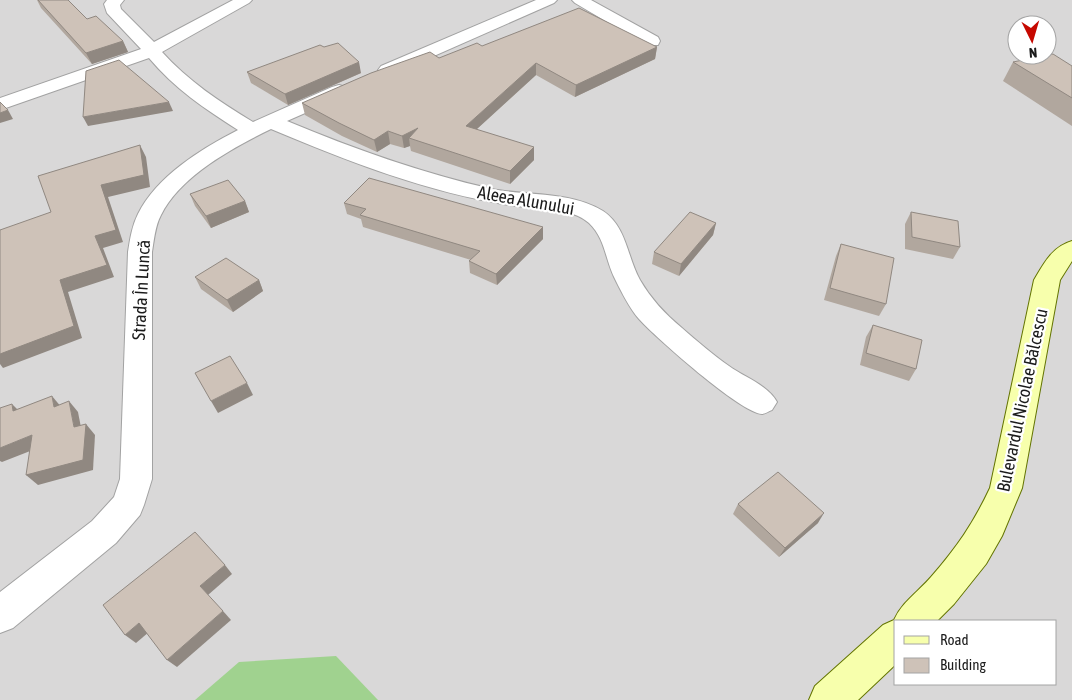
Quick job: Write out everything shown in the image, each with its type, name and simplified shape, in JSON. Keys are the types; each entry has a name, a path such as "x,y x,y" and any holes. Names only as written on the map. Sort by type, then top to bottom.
{"street":[{"name":"Aleea Alunului","path":"116,0 112,4 113,10 138,34 151,51 179,80 215,107 261,126 413,176 494,196 554,202 577,207 596,217 608,230 618,250 627,279 648,312 673,336 719,374 762,402"},
{"path":"0,104 151,51 244,0"},
{"name":"Strada În Luncă","path":"0,615 104,532 128,505 136,479 140,252 150,213 166,191 188,171 261,126 550,0"},
{"path":"580,0 652,41"},
{"name":"Bulevardul Nicolae Bălcescu","path":"913,620 941,592 974,552 990,525 1006,488 1047,280 1059,259 1072,249"},
{"path":"829,700 894,640"}],"shaded area":[{"path":"0,0 1072,0 1072,700 0,700"}],"green space":[{"path":"336,656 378,700 195,700 239,662"}],"building":[{"path":"38,0 68,0 87,19 96,16 123,41 86,53"},
{"path":"579,8 657,47 576,85 536,63 466,126 534,147 510,171 409,138 418,128 402,136 388,131 374,140 302,103 371,73 430,52 439,58 477,43 482,46"},
{"path":"338,43 359,62 285,94 247,72 320,45 324,47"},
{"path":"1057,57 1072,66 1072,98 1018,65 1057,65"},
{"path":"119,60 169,102 83,117 86,71"},
{"path":"0,102 8,110 0,113"},
{"path":"140,145 144,175 101,185 116,230 95,236 107,265 60,280 74,326 0,354 0,230 51,212 38,176"},
{"path":"369,178 543,227 496,274 469,261 480,251 360,215 366,209 344,203"},
{"path":"228,180 245,201 206,216 190,194"},
{"path":"690,212 716,223 681,264 654,252"},
{"path":"911,212 958,221 960,247 912,237"},
{"path":"841,244 894,258 886,304 830,288"},
{"path":"226,258 259,280 227,300 195,277"},
{"path":"873,325 922,340 916,369 866,353"},
{"path":"230,356 247,383 211,401 195,373"},
{"path":"52,396 54,407 69,401 74,427 86,424 83,460 26,475 32,435 0,448 0,408 12,404 13,411"},
{"path":"778,472 824,513 785,548 738,504"},
{"path":"195,532 225,565 200,586 223,611 167,660 139,623 125,635 103,605"}]}
